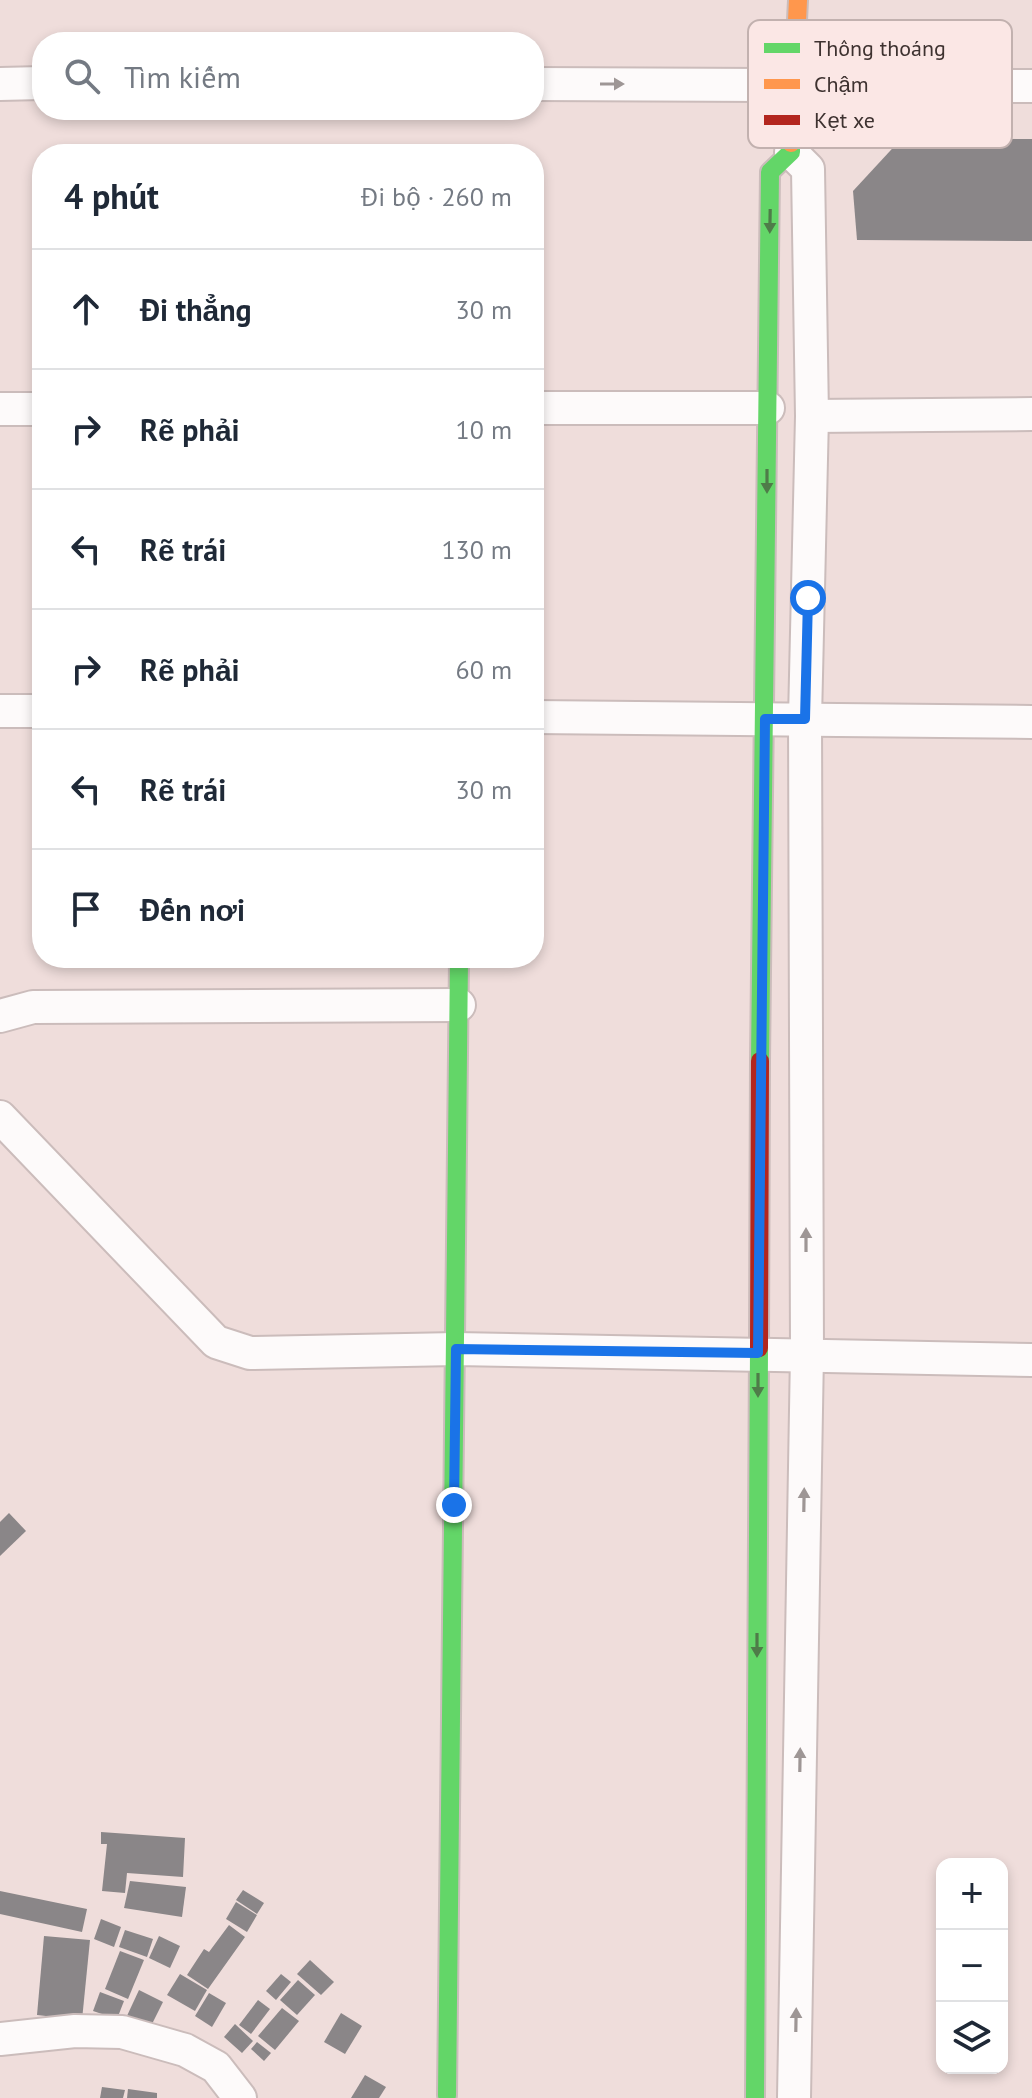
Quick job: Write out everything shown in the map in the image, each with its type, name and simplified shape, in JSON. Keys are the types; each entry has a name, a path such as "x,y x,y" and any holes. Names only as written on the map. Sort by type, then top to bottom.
{"street":[{"path":"798,0 798,20"},
{"path":"0,84 32,83"},
{"path":"544,84 748,84"},
{"path":"1012,86 1032,86"},
{"path":"755,2098 758,1353 770,172 791,152 791,148"},
{"path":"791,152 808,169 812,416 805,719 807,1353 794,2098"},
{"path":"544,408 768,408"},
{"path":"0,409 32,409"},
{"path":"812,416 1032,414"},
{"path":"0,711 32,711"},
{"path":"544,717 1032,722"},
{"path":"447,2095 459,968"},
{"path":"0,1016 33,1007 459,1005"},
{"path":"0,1117 216,1342 250,1353 456,1349 807,1353 1032,1360"},
{"path":"0,2039 75,2031 122,2032 185,2050 216,2067 240,2098"}],"building":[{"path":"1012,139 1032,139 1032,241 857,240 853,191 893,148 1012,148"},
{"path":"9,1513 26,1531 0,1556 0,1522"},
{"path":"101,1832 185,1838 183,1877 127,1873 125,1893 102,1891 107,1844 101,1844"},
{"path":"130,1881 186,1887 182,1917 124,1908"},
{"path":"243,1890 264,1903 257,1914 236,1900"},
{"path":"0,1891 87,1909 82,1932 0,1914"},
{"path":"236,1902 257,1915 247,1932 226,1919"},
{"path":"101,1919 121,1927 114,1947 94,1939"},
{"path":"229,1925 245,1937 208,1989 187,1975 204,1949 209,1952"},
{"path":"125,1930 153,1939 147,1957 119,1947"},
{"path":"44,1936 90,1940 82,2020 37,2015"},
{"path":"159,1936 180,1946 170,1968 149,1958"},
{"path":"120,1951 144,1960 128,1999 105,1989"},
{"path":"310,1960 334,1982 321,1995 297,1974"},
{"path":"180,1974 207,1990 195,2011 167,1995"},
{"path":"281,1974 291,1982 276,2000 266,1991"},
{"path":"298,1980 315,1995 297,2015 280,2000"},
{"path":"139,1990 163,2002 149,2030 126,2018"},
{"path":"100,1992 124,2001 117,2019 93,2011"},
{"path":"209,1993 226,2003 212,2027 195,2016"},
{"path":"258,2000 270,2009 251,2034 239,2025"},
{"path":"282,2008 299,2021 275,2050 258,2036"},
{"path":"341,2013 362,2026 345,2054 324,2042"},
{"path":"235,2024 253,2041 242,2053 224,2037"},
{"path":"257,2042 271,2053 264,2061 251,2049"},
{"path":"365,2075 386,2087 379,2098 351,2098"},
{"path":"102,2087 125,2090 123,2098 100,2098"},
{"path":"128,2089 157,2093 157,2098 127,2098"}],"traffic: fast":[{"path":"760,1061 770,172 791,152 791,148"},
{"path":"447,2095 459,968"},
{"path":"755,2098 759,1348"}],"traffic: slow":[{"path":"797,20 798,0"}],"traffic: jam":[{"path":"759,1348 760,1061"}],"route":[{"path":"454,1505 456,1349 758,1353 765,719 805,719 808,598"}]}
